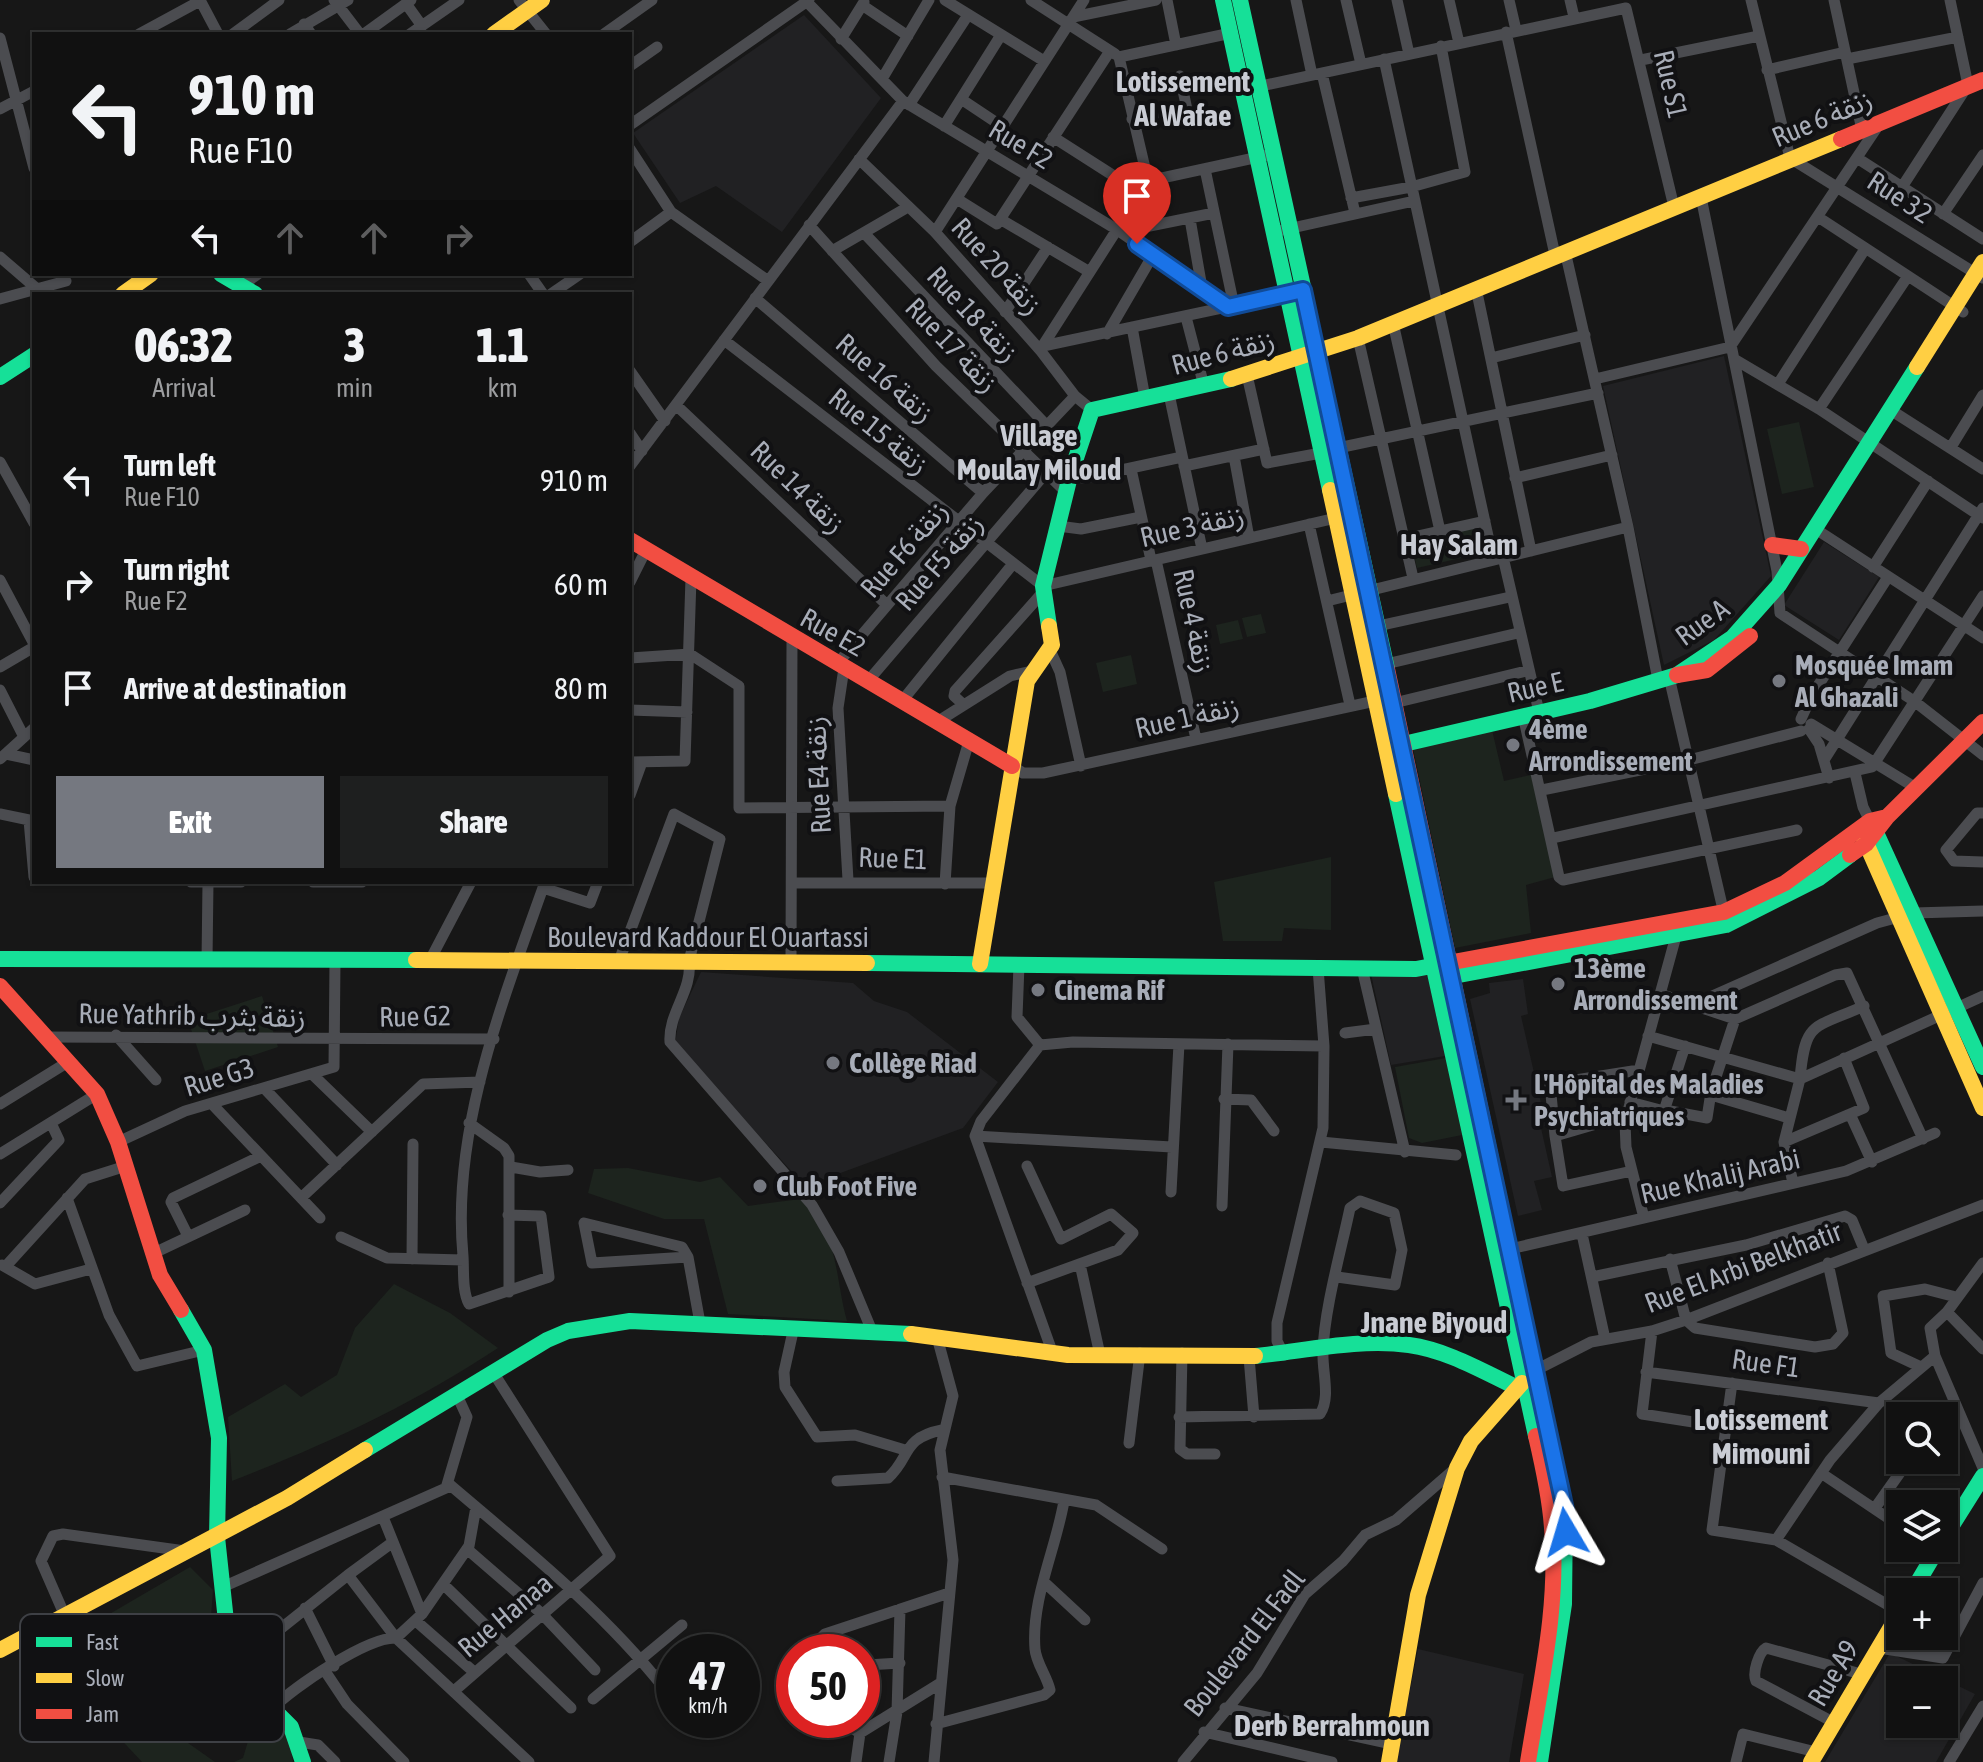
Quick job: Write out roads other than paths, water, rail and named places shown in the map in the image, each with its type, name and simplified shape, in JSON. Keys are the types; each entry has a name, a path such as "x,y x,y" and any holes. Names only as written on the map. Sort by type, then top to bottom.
{"street":[{"path":"143,32 200,0 217,32"},
{"path":"236,32 279,0"},
{"path":"413,32 459,0"},
{"path":"496,32 523,5 542,0"},
{"path":"607,32 652,0"},
{"path":"882,79 929,0"},
{"path":"945,0 1044,61"},
{"path":"1031,0 1070,20 1114,54 1148,181"},
{"path":"935,232 1084,0"},
{"path":"1070,20 1156,0"},
{"path":"1167,0 1176,45"},
{"path":"1223,0 1251,89"},
{"path":"1240,0 1251,89 1329,450 1335,518 1385,748 1427,971 1527,1379 1565,1510 1567,1553 1564,1604 1540,1762"},
{"path":"1296,0 1355,213"},
{"path":"1346,0 1361,64"},
{"path":"1397,0 1409,54"},
{"path":"1449,0 1459,43"},
{"path":"1509,0 1511,31 1560,253 1585,335 1628,527 1689,760 1725,918"},
{"path":"1570,0 1574,17"},
{"path":"1753,0 1790,158"},
{"path":"1834,0 1862,130"},
{"path":"1902,187 1975,82 1958,37 1950,0"},
{"path":"307,29 340,1 361,32"},
{"path":"632,124 808,1"},
{"name":"Rue F2","path":"808,1 841,39 906,103 1118,231 1231,306"},
{"path":"365,32 409,2 422,26"},
{"path":"841,39 864,3 908,36"},
{"path":"523,5 544,32"},
{"path":"1251,89 1574,17 1600,6"},
{"name":"Rue S1","path":"1600,6 1622,7 1629,11 1674,207"},
{"path":"632,464 767,280 906,103 968,15"},
{"path":"957,199 995,224 1114,54 1231,33"},
{"path":"944,126 1001,35"},
{"path":"1641,60 1759,36"},
{"path":"1767,70 1958,37"},
{"path":"0,38 32,160"},
{"path":"1351,198 1461,174 1466,168 1441,46"},
{"path":"632,65 657,47"},
{"path":"1384,59 1485,521 1510,597 1518,633 1559,877 1566,881 1797,830"},
{"path":"1180,76 1190,124"},
{"name":"Rue 6 زنقة","path":"1092,410 1247,375 1358,338 1975,82"},
{"path":"0,109 32,92"},
{"path":"961,99 1003,127"},
{"path":"1132,119 1186,106"},
{"path":"1732,353 1881,122"},
{"path":"1053,137 1139,192"},
{"path":"632,152 671,212 767,280"},
{"path":"1943,214 1983,155"},
{"path":"1042,348 1088,271 1118,231 1148,181 1265,156"},
{"name":"Rue 32","path":"1790,158 1981,274"},
{"path":"1857,158 1983,239"},
{"name":"Rue 20 زنقة","path":"859,159 935,232 1005,312 1042,348 1075,396 1092,410"},
{"path":"1205,169 1231,306"},
{"path":"1701,197 1772,545 1779,585 1778,603 1784,617 1914,701 1983,755"},
{"path":"1282,230 1414,201"},
{"path":"832,251 908,207"},
{"path":"632,241 671,212"},
{"path":"1118,231 1214,213"},
{"path":"1818,217 1958,309"},
{"path":"1000,219 1088,271"},
{"path":"1190,219 1202,288"},
{"name":"Rue 17 زنقة","path":"809,225 936,366 1045,474 1068,484"},
{"name":"Rue 18 زنقة","path":"865,234 1047,426"},
{"path":"1005,312 1048,247"},
{"path":"1778,384 1865,249"},
{"path":"1107,334 1153,255"},
{"path":"0,257 36,288"},
{"name":"Rue A","path":"1668,677 1688,677 1718,664 1752,634 1778,603 1818,531 1981,274"},
{"path":"126,292 148,276"},
{"path":"224,276 248,290"},
{"path":"554,292 577,276"},
{"path":"1819,409 1908,276"},
{"path":"0,299 65,277"},
{"path":"568,282 575,292"},
{"path":"1476,288 1531,551"},
{"path":"1042,348 1296,292"},
{"name":"Rue 16 زنقة","path":"755,298 983,493"},
{"path":"1186,317 1204,386"},
{"path":"1393,323 1440,531"},
{"path":"1132,327 1145,398"},
{"path":"1491,358 1585,335"},
{"path":"1358,338 1413,578"},
{"name":"Rue 15 زنقة","path":"724,340 1043,588"},
{"path":"1595,379 1732,353 1981,514 1874,677 1824,760"},
{"path":"0,377 32,356"},
{"path":"632,374 665,421"},
{"path":"1247,375 1264,449 1271,464 1598,393"},
{"path":"1169,394 1202,549"},
{"path":"1951,447 1983,395"},
{"name":"Rue F6 زنقة","path":"840,666 887,605 983,493 1075,396"},
{"name":"Rue 14 زنقة","path":"676,405 887,605"},
{"path":"1081,766 1060,672 1050,650 1052,632 1043,588 1068,484 1092,410"},
{"path":"1893,412 1983,469"},
{"path":"632,436 642,451"},
{"path":"1068,484 1131,469 1234,456 1264,449"},
{"path":"1329,450 1353,514 1510,1249 1527,1379 1549,1496 1554,1540 1553,1596 1528,1762"},
{"path":"1515,478 1612,455"},
{"path":"1234,456 1249,538"},
{"path":"0,462 32,519"},
{"name":"Rue 4 زنقة","path":"1131,469 1196,739"},
{"name":"Rue F5 زنقة","path":"868,681 1045,474"},
{"path":"1873,567 1928,481"},
{"name":"Rue 3 زنقة","path":"1043,588 1353,514"},
{"path":"1058,526 1081,529 1141,517"},
{"path":"1404,539 1485,521"},
{"path":"1309,524 1350,705"},
{"path":"1327,601 1628,527"},
{"path":"1818,531 1983,638"},
{"name":"Rue A","path":"1668,677 1742,629 1779,585 1801,549 1818,531"},
{"path":"632,567 635,545"},
{"name":"Rue E2","path":"635,545 1012,766"},
{"path":"1772,545 1801,549"},
{"path":"902,701 1012,565"},
{"path":"1805,726 1839,654 1888,577"},
{"path":"632,784 636,762 684,763 691,578"},
{"path":"0,580 32,642"},
{"path":"964,705 954,696 955,691 1043,588"},
{"path":"1553,838 1855,773 1876,762 1983,596"},
{"path":"1378,626 1510,597"},
{"path":"1386,664 1518,633"},
{"path":"791,963 792,639"},
{"path":"0,667 32,647"},
{"path":"980,964 1012,766 1032,671 1050,650"},
{"path":"632,658 690,654 739,686 738,807 950,806"},
{"name":"Rue E4 زنقة","path":"840,666 838,694 848,880"},
{"path":"937,722 1010,676 1032,671"},
{"path":"1394,703 1526,671"},
{"name":"Rue E","path":"1385,748 1590,701 1668,677"},
{"path":"0,690 29,732 3,756"},
{"name":"Rue 1 زنقة","path":"1012,766 1032,775 1375,701"},
{"path":"632,710 687,712"},
{"path":"1540,953 1676,936 1725,918 1872,829 1983,722"},
{"path":"1805,726 1824,760 1829,778"},
{"path":"1542,790 1689,760 1805,726 1836,737 1916,788"},
{"path":"945,884 950,806 969,741"},
{"path":"3,756 32,760"},
{"path":"1855,773 1863,807 1949,1011 1983,1108"},
{"path":"1983,813 1977,813 1946,850 1954,861 1983,862"},
{"path":"0,814 32,821"},
{"path":"619,961 675,814 721,840 689,961 689,978 670,1028 673,1050 812,1205 839,1252 872,1331"},
{"name":"Rue E1","path":"792,883 848,880 993,883"},
{"path":"207,961 208,884"},
{"path":"429,962 470,884"},
{"path":"508,1215 541,1216 550,1275 509,1292 468,1303 460,1180 469,1123 480,1082 544,885 590,903 597,884"},
{"path":"1692,1005 1906,914 1982,914"},
{"path":"1540,953 1725,918"},
{"path":"1644,1218 1624,1134 1676,936"},
{"name":"Boulevard Kaddour El Ouartassi","path":"0,960 689,961 1427,971 1540,953"},
{"path":"335,961 337,1041"},
{"path":"1019,965 1017,1017 1040,1045"},
{"path":"1284,1355 1277,1341 1277,1323 1306,1187 1321,1142 1324,1046 1318,968"},
{"path":"1362,968 1405,1152"},
{"path":"1660,994 1735,1019 1841,973 1850,975 1923,1139"},
{"path":"0,986 97,1094 118,1142 160,1275 204,1350 219,1438 217,1537 227,1614"},
{"path":"1648,1036 1800,1079 1983,996"},
{"path":"1793,1183 1784,1142 1800,1079 1802,1045 1811,1030 1864,1006"},
{"path":"1949,1011 1983,1067"},
{"path":"1630,1102 1707,1118 1721,1057 1735,1019"},
{"path":"1345,1033 1376,1029"},
{"path":"116,1035 156,1080"},
{"name":"Rue Yathrib زنقة يثرب","path":"47,1037 116,1035 337,1041"},
{"name":"Rue G2","path":"337,1041 494,1039"},
{"name":"Rue G3","path":"118,1142 185,1111 313,1075 335,1065 337,1041"},
{"path":"1053,1354 975,1136 981,1121 1040,1045 1073,1042 1324,1046"},
{"path":"1171,1192 1179,1044"},
{"path":"1222,1206 1228,1044"},
{"path":"1665,1110 1685,1046"},
{"path":"1784,1142 1862,1111 1864,1105 1844,1058"},
{"path":"0,1104 68,1062"},
{"path":"1632,1171 1563,1186 1550,1084 1639,1070"},
{"path":"313,1075 372,1132"},
{"path":"302,1197 423,1084 480,1082"},
{"path":"264,1088 337,1165"},
{"path":"0,1154 97,1094"},
{"path":"1711,1095 1789,1118"},
{"path":"1224,1099 1251,1100 1274,1131"},
{"path":"212,1104 320,1218"},
{"path":"1850,1114 1872,1162"},
{"path":"1555,1136 1627,1115"},
{"path":"0,1203 59,1140 51,1123"},
{"path":"469,1123 508,1152 511,1167 509,1292"},
{"name":"Rue Khalij Arabi","path":"1510,1249 1872,1162 1935,1133"},
{"path":"975,1136 1172,1147"},
{"path":"1321,1142 1456,1155"},
{"path":"412,1259 413,1144"},
{"path":"188,1236 171,1202 173,1198 261,1156"},
{"path":"91,1269 35,1284 3,1265 89,1176 126,1166"},
{"path":"1027,1166 1061,1239 1111,1214 1132,1230 1130,1239 1118,1250 1027,1283"},
{"path":"511,1167 540,1172 568,1170"},
{"path":"67,1198 109,1315 137,1366 204,1350"},
{"path":"1179,1417 1320,1414 1325,1400 1323,1350 1337,1277 1353,1203 1360,1201 1394,1213 1402,1250 1395,1285 1337,1277"},
{"name":"Rue El Arbi Belkhatir","path":"1527,1379 1574,1348 1652,1331 1686,1320 1983,1205"},
{"path":"152,1254 245,1210"},
{"path":"1592,1277 1746,1245 1845,1216 1852,1220 1864,1249"},
{"path":"688,1257 592,1263 584,1223 680,1246 688,1257 700,1323"},
{"path":"1582,1234 1605,1339"},
{"path":"341,1237 375,1255 463,1260"},
{"path":"1670,1259 1686,1320 1707,1332 1815,1347 1833,1344 1843,1333 1828,1263"},
{"path":"1983,1263 1947,1312 1930,1328 1935,1356 1983,1468"},
{"path":"1080,1264 1100,1355"},
{"path":"1921,1367 1891,1353 1883,1296 1925,1289 1956,1297"},
{"path":"1947,1312 1983,1349"},
{"path":"69,1614 217,1537 404,1428 456,1393 568,1331 630,1321 872,1331 1053,1354 1182,1353 1249,1357 1369,1344 1410,1345 1527,1379"},
{"path":"794,1327 784,1372 785,1387 817,1437 855,1435 905,1450"},
{"path":"1652,1331 1642,1414 1725,1427"},
{"path":"935,1762 952,1532 942,1477 942,1430 953,1403 937,1337"},
{"path":"1129,1443 1140,1353"},
{"path":"1182,1353 1179,1443 1183,1452 1215,1454"},
{"path":"1776,1540 1821,1473 1879,1403 1935,1356"},
{"path":"1249,1357 1254,1417"},
{"name":"Rue Hanaa","path":"348,1575 396,1638 454,1691 610,1556 493,1372"},
{"name":"Rue F1","path":"1646,1372 1879,1403"},
{"path":"1389,1762 1418,1595 1457,1468 1471,1441 1527,1379"},
{"path":"1732,1383 1712,1530 1776,1540 1886,1604"},
{"path":"225,1586 383,1517 449,1484 467,1417 456,1393"},
{"path":"837,1481 890,1476 905,1450 928,1433 942,1430"},
{"name":"Boulevard El Fadl","path":"1183,1762 1204,1732 1257,1673 1308,1590 1343,1561 1365,1535 1396,1520 1457,1468"},
{"path":"1821,1473 1886,1516"},
{"path":"1875,1508 1899,1474"},
{"path":"1958,1515 1983,1476"},
{"path":"942,1477 1100,1507 1162,1549"},
{"path":"449,1484 572,1590 656,1677"},
{"path":"936,1724 1048,1693 1050,1687 1035,1648 1044,1582 1064,1501"},
{"path":"284,1700 377,1641 396,1638 419,1618 467,1549 476,1507"},
{"path":"383,1517 419,1618 474,1672"},
{"path":"64,1614 41,1561 53,1536 63,1534 190,1552"},
{"path":"284,1625 393,1542"},
{"path":"467,1549 541,1613 595,1670"},
{"path":"1044,1582 1085,1620"},
{"path":"1879,1648 1943,1658 1983,1583"},
{"path":"444,1585 571,1708"},
{"path":"825,1634 949,1593"},
{"path":"305,1608 329,1669 347,1704 404,1762"},
{"path":"889,1762 897,1712 900,1609"},
{"path":"593,1699 643,1661 682,1625"},
{"name":"Rue A9","path":"1814,1757 1886,1636"},
{"path":"0,1650 20,1640"},
{"path":"1833,1722 1756,1681 1754,1675 1762,1650 1766,1648 1861,1674"},
{"path":"880,1664 900,1663"},
{"path":"880,1722 939,1684"},
{"path":"454,1691 529,1762"},
{"path":"1949,1762 1983,1706"},
{"path":"1225,1708 1392,1744"},
{"path":"284,1720 299,1742 303,1762"},
{"path":"1204,1732 1332,1762"},
{"path":"1736,1762 1743,1734 1814,1757"},
{"path":"856,1762 859,1738"},
{"path":"299,1742 321,1747 335,1762"}],"place":[{"name":"Mosquée Imam Al Ghazali","path":"1779,681"},
{"name":"4ème Arrondissement","path":"1513,745"},
{"name":"13ème Arrondissement","path":"1558,984"},
{"name":"Cinema Rif","path":"1038,990"},
{"name":"Collège Riad","path":"833,1063"},
{"name":"L'Hôpital des Maladies Psychiatriques","path":"1516,1100"},
{"name":"Club Foot Five","path":"760,1186"}],"district":[{"name":"Lotissement Al Wafae","path":"1183,99"},
{"name":"Village Moulay Miloud","path":"1039,453"},
{"name":"Hay Salam","path":"1459,545"},
{"name":"Jnane Biyoud","path":"1434,1323"},
{"name":"Lotissement Mimouni","path":"1761,1437"},
{"name":"Derb Berrahmoun","path":"1332,1726"}]}
